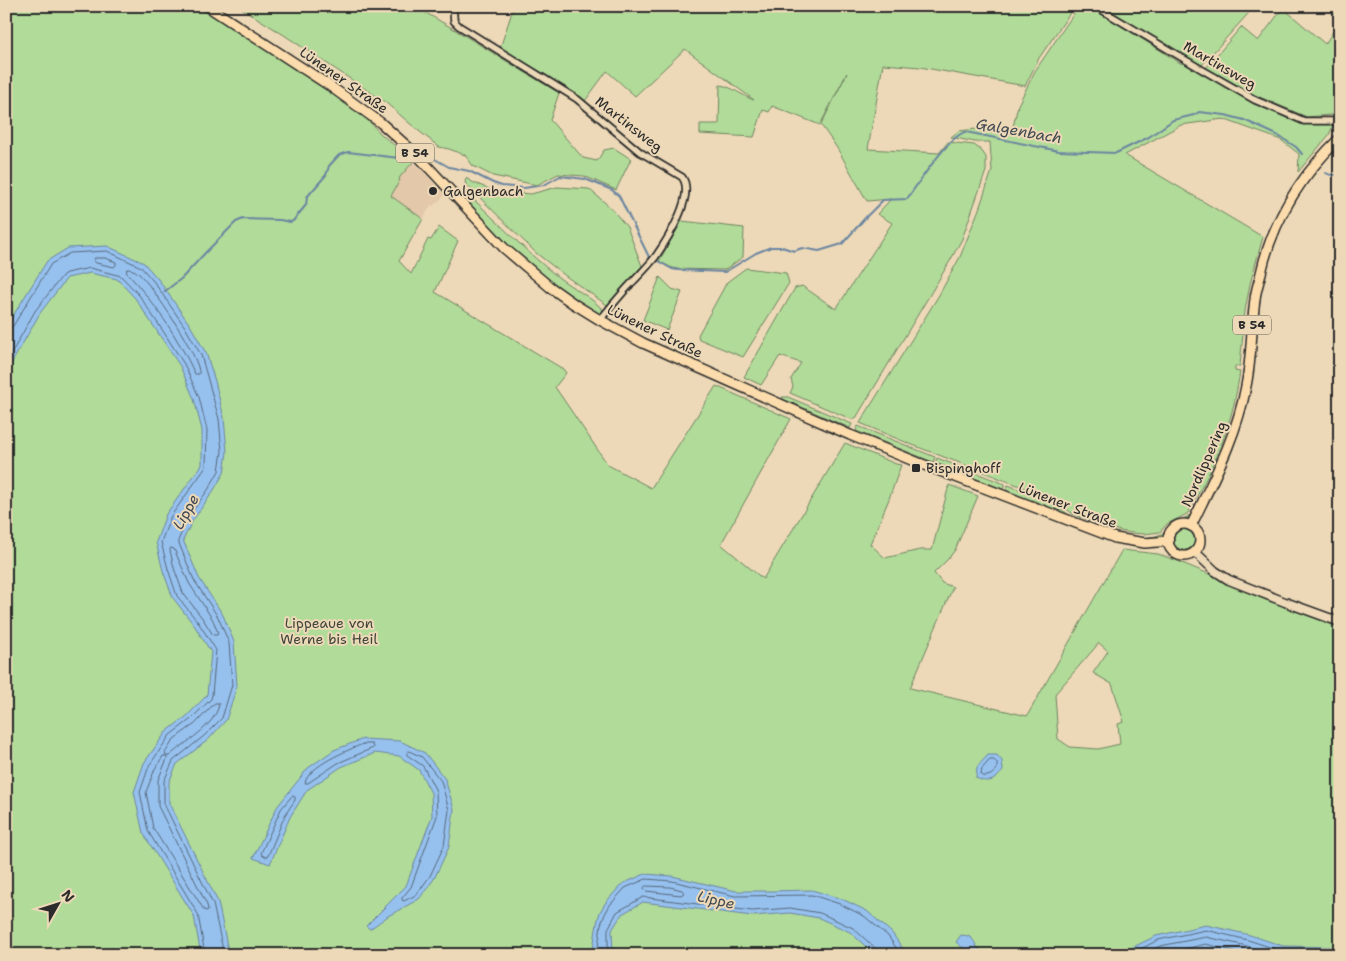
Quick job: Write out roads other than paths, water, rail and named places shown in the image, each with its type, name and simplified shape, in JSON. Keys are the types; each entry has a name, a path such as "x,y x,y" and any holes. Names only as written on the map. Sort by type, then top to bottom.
{"main road":[{"name":"Lünener Straße","path":"208,6 369,113 416,155 482,226 526,268 574,304 600,320 643,343 687,363 850,435 926,466 1115,538 1145,542 1168,541"},
{"name":"Nordlippering","path":"1191,526 1226,453 1240,414 1247,384 1255,296 1270,240 1281,215 1306,175 1340,138"},
{"path":"1182,525 1191,526 1198,532 1200,540 1198,549 1187,556 1178,555 1171,550 1168,541 1169,537 1174,529 1182,525"},
{"path":"1195,552 1215,571 1229,580 1340,622"}],"street":[{"name":"Martinsweg","path":"453,6 454,21 458,26 577,100 640,152 682,177 685,181 687,186 683,209 655,257 600,320"},
{"name":"Martinsweg","path":"1095,6 1255,100 1304,121 1331,121 1340,126"}],"water":[{"name":"Lippe","path":"107,246 144,263 158,279 190,325 206,353 224,418 227,452 224,473 193,520 183,540 199,578 223,615 234,642 237,686 226,720 208,740 177,764 169,782 169,803 218,902 229,955 201,955 194,916 143,833 134,792 144,763 166,732 187,716 207,695 211,652 194,625 173,598 163,571 156,542 166,514 202,465 202,430 194,399 180,366 135,298 117,279 90,273 67,278 40,313 6,373 6,327 47,261 68,248"},
{"path":"363,739 400,741 425,753 445,779 454,809 449,847 434,879 419,899 388,916 370,929 366,926 406,886 432,816 431,793 419,770 399,756 375,753 341,767 307,790 290,817 270,864 253,858 277,807 308,768 334,750"},
{"path":"988,755 997,755 1002,761 1003,771 994,779 984,781 976,778 977,767"},
{"name":"Lippe","path":"645,874 672,876 736,891 812,890 842,899 867,911 892,933 907,955 875,955 850,932 819,918 790,913 752,916 643,902 622,914 612,930 613,955 592,955 597,923 600,912 606,902 622,884"},
{"path":"1206,925 1250,935 1283,946 1340,947 1340,955 1120,955 1156,936"},
{"path":"961,935 972,938 984,955 972,953 956,942"}],"waterway":[{"name":"Galgenbach","path":"656,260 672,269 725,272 756,253 771,247 782,247 794,251 802,248 819,251 842,244 883,200 907,199 943,150 951,141 966,132 1059,151 1116,153 1149,137 1173,120 1199,112 1225,115 1244,120 1277,135 1296,147 1302,154"},
{"name":"Galgenbach","path":"164,292 182,278 236,222 243,219 293,221 306,205 307,197 326,175 329,166 339,155 348,152 408,159"},
{"name":"Galgenbach","path":"433,158 449,167 469,171 502,186 524,188 544,185 560,176 585,179 612,190 619,196 651,258"},
{"name":"Galgenbach","path":"1326,173 1330,175 1340,173"}],"place":[{"name":"Galgenbach","path":"433,191"},
{"name":"Bispinghoff","path":"916,468"}],"park label":[{"name":"Lippeaue von Werne bis Heil","path":"329,632"}]}
